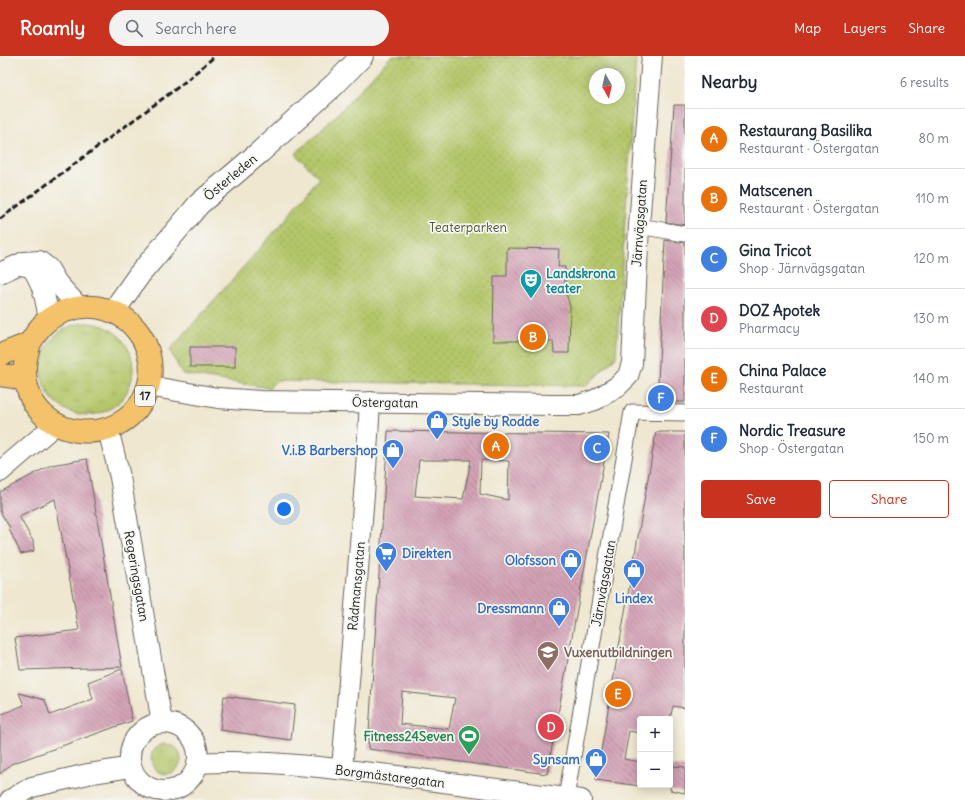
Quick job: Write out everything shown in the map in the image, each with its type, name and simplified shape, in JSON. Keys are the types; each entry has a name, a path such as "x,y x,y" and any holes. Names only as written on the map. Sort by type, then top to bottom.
{"main road":[{"name":"17","path":"79,307 102,308 113,312 132,324 144,342 150,364 148,386 140,405 126,419 108,429 82,432 56,424 36,406 28,390 25,364 30,343 39,329 49,320 63,312 79,307"},
{"path":"0,355 30,343"},
{"path":"0,375 26,381"}],"street":[{"name":"Österleden","path":"113,312 139,275 199,204 260,152 335,84 362,56"},
{"name":"Järnvägsgatan","path":"618,386 628,376 632,363 639,226 652,56"},
{"path":"639,226 685,234"},
{"path":"8,269 32,260 38,261 43,264 57,283 79,307"},
{"path":"8,269 27,265 31,267 37,275 46,301 49,320"},
{"name":"Östergatan","path":"148,386 218,398 260,400 579,405 595,400 618,386"},
{"name":"Rådmansgatan","path":"342,769 370,402"},
{"name":"Järnvägsgatan","path":"571,799 632,412 685,413"},
{"path":"0,472 56,424"},
{"name":"Regeringsgatan","path":"108,429 120,477 162,723"},
{"path":"162,723 180,727 189,735 196,745 198,757 197,763 194,772 188,781 171,795 146,786 137,778 131,767 130,760 132,746 138,735 149,727 162,723"},
{"name":"Borgmästaregatan","path":"197,763 224,761 342,769 571,799"},
{"path":"10,800 32,787 88,774 131,767"}],"green space":[{"name":"Teaterparken","path":"391,56 636,56 616,357 586,386 276,381 269,388 182,374 170,350 284,221 319,178 295,154 334,118"},
{"path":"87,323 96,324 113,331 125,343 132,360 132,378 125,395 113,407 96,414 87,415 78,414 61,407 49,395 42,378 41,369 42,360 49,343 61,331 78,324"},
{"path":"166,744 177,748 181,759 177,770 166,774 155,770 151,759 155,748"}],"building":[{"path":"674,105 685,105 685,225 666,222"},
{"path":"665,240 685,243 685,402 657,402"},
{"name":"Landskrona teater","path":"507,248 559,249 558,267 565,267 565,290 570,306 569,353 554,353 553,341 493,341 494,276 507,276"},
{"path":"190,347 235,347 235,367 190,367"},
{"path":"388,431 609,434 547,774 368,749","holes":["419,460 471,460 463,499 415,496","481,460 509,461 508,500 480,494","402,692 455,698 449,729 400,724"]},
{"path":"656,432 685,432 685,708 673,706 671,716 637,716 637,732 629,731 624,759 637,761 637,786 596,780"},
{"path":"87,459 122,667 20,670 15,638 79,630 55,499 19,516 33,541 34,551 21,554 9,529 10,528 0,511 0,492 51,465"},
{"path":"122,669 132,721 11,764 0,774 0,715 24,705 19,693 45,700 50,715 93,699 88,682"},
{"path":"224,696 295,705 291,740 220,730"},
{"path":"673,766 685,767 685,793 670,790 670,788 673,788"}],"railway":[{"path":"0,219 181,85 215,56"}],"place":[{"name":"Landskrona teater","path":"531,300"},
{"name":"Matscenen","path":"533,337"},
{"name":"Nordic Treasure","path":"661,398"},
{"name":"Style by Rodde","path":"437,440"},
{"name":"Restaurang Basilika","path":"496,446"},
{"name":"Gina Tricot","path":"597,448"},
{"name":"V.i.B Barbershop","path":"393,470"},
{"name":"Direkten","path":"386,572"},
{"name":"Olofsson","path":"571,580"},
{"name":"Lindex","path":"634,590"},
{"name":"Dressmann","path":"559,628"},
{"name":"Vuxenutbildningen","path":"548,672"},
{"name":"China Palace","path":"618,694"},
{"name":"DOZ Apotek","path":"551,727"},
{"name":"Fitness24Seven","path":"469,756"},
{"name":"Synsam","path":"596,778"}]}
